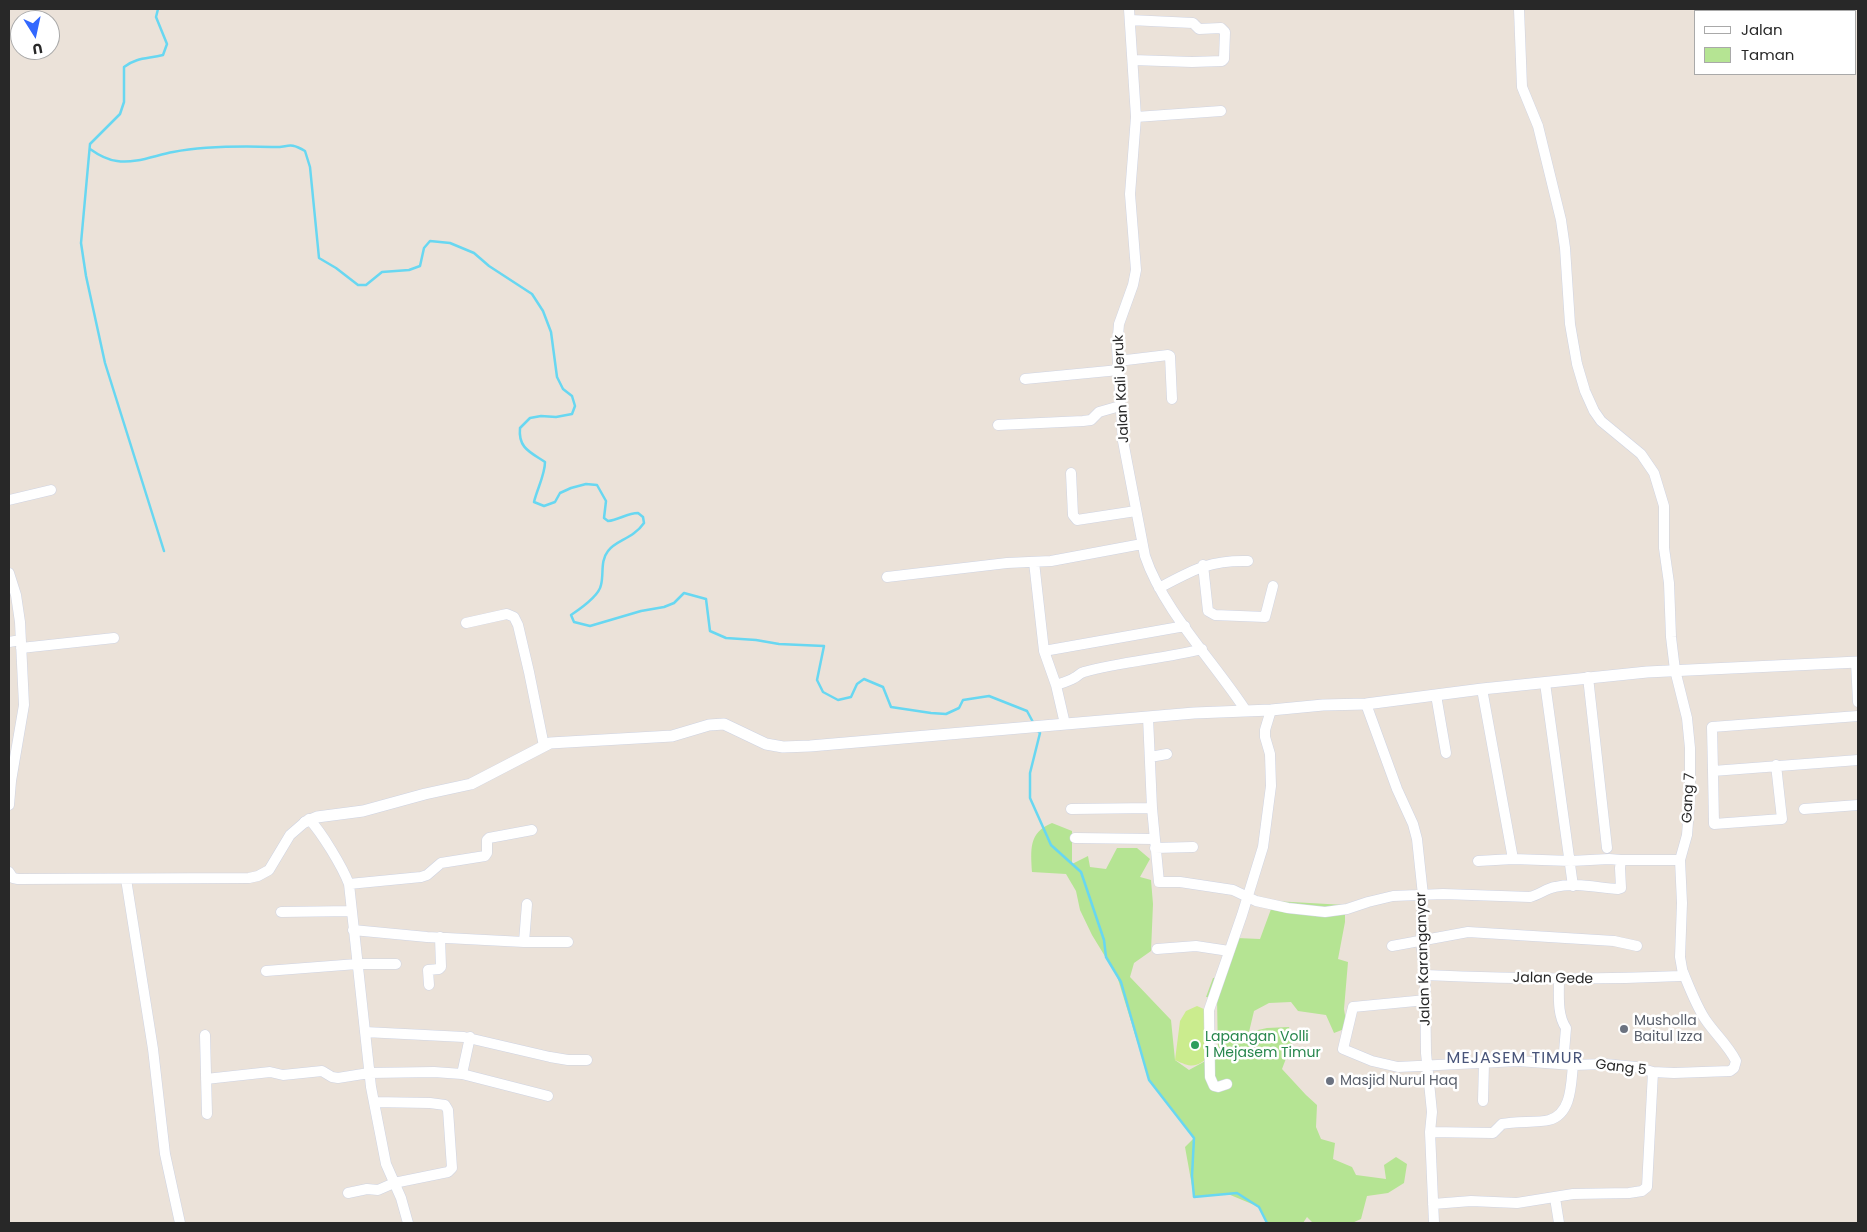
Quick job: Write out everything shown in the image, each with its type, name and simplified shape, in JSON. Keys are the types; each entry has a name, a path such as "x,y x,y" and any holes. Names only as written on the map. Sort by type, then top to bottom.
{"street":[{"name":"Jalan Kali Jeruk","path":"1129,9 1136,117 1130,194 1136,270 1133,285 1119,324 1117,347 1123,441 1142,544 1148,565 1159,588 1185,626 1225,679 1261,710"},
{"name":"Gang 7","path":"1520,9 1522,88 1538,126 1562,220 1570,324 1577,364 1585,391 1594,411 1601,421 1641,454 1654,473 1664,506 1664,548 1669,583 1675,670 1687,718 1690,748 1690,796 1687,835 1680,860 1682,903 1680,957 1682,974 1695,1001 1706,1020 1736,1061 1734,1068 1725,1072"},
{"path":"1130,20 1193,23 1199,28 1221,28 1225,32 1224,59 1222,61 1133,60"},
{"path":"1136,117 1221,111"},
{"path":"1025,379 1119,365 1168,354 1170,356 1172,399"},
{"path":"998,425 1091,420 1099,412 1120,406"},
{"path":"1070,473 1073,515 1076,520 1136,512"},
{"path":"9,500 51,490"},
{"path":"887,577 1007,563 1051,561 1142,544"},
{"path":"1159,588 1204,565 1222,561 1248,562"},
{"path":"1034,562 1044,651 1056,685 1065,724"},
{"path":"1204,565 1208,611 1214,616 1265,617 1273,586"},
{"path":"9,573 16,595 20,622 24,704 10,781 9,806"},
{"path":"466,623 507,614 516,621 544,746"},
{"path":"1044,651 1185,626"},
{"path":"9,642 21,644 114,638"},
{"path":"1056,685 1076,677 1080,673 1104,667 1145,659 1168,658 1202,649"},
{"path":"9,874 18,879 240,880 258,876 269,870 290,836 307,820 363,811 424,794 471,784 544,746 561,742 672,736 717,724 729,726 760,743 783,747 1227,710 1366,704 1588,677 1675,670 1857,662 1858,702"},
{"path":"1588,677 1607,848"},
{"path":"1545,683 1573,886"},
{"path":"1482,689 1512,855"},
{"path":"1436,694 1446,753"},
{"name":"Jalan Karanganyar","path":"1366,704 1397,789 1413,824 1417,839 1423,895 1421,941 1425,975 1427,1067 1432,1112 1430,1132 1434,1223"},
{"path":"1227,1084 1218,1087 1214,1086 1210,1077 1209,1012 1261,854 1271,786 1270,754 1265,738 1261,710"},
{"path":"1776,765 1782,821 1714,824 1712,727 1858,716"},
{"path":"1148,717 1152,808 1159,882 1180,882 1233,890 1266,904 1325,912 1348,909 1393,896 1530,897 1553,887 1573,886 1620,889 1621,860"},
{"path":"1150,757 1167,754"},
{"path":"1713,771 1858,760"},
{"path":"1804,809 1858,805"},
{"path":"1071,809 1152,808"},
{"path":"307,820 316,827 345,873 349,884 369,1073 374,1102 386,1164 404,1207 408,1223"},
{"path":"349,884 421,877 427,875 441,863 485,856 487,853 487,840 489,838 532,830"},
{"path":"1075,838 1193,847"},
{"path":"1478,861 1512,855 1571,861 1609,859 1680,860"},
{"path":"126,879 153,1049 165,1154 180,1223"},
{"path":"524,942 527,904"},
{"path":"281,912 352,911"},
{"path":"353,930 524,942 568,942"},
{"path":"1392,946 1468,932 1614,941 1637,946"},
{"path":"428,985 428,970 441,967 440,937"},
{"path":"1157,950 1196,946 1229,951"},
{"path":"266,971 357,964 396,964"},
{"name":"Jalan Gede","path":"1425,975 1624,979 1682,974"},
{"path":"1430,1132 1493,1133 1502,1124 1550,1120 1562,1112 1566,1105 1570,1088 1566,1028 1563,1024 1558,1002 1559,979"},
{"name":"Gang 5","path":"1426,1000 1353,1007 1343,1048 1345,1051 1398,1067 1518,1061 1568,1065 1605,1064 1636,1067 1653,1072 1725,1072"},
{"path":"365,1032 470,1037 550,1057 568,1060 588,1060"},
{"path":"205,1035 207,1114"},
{"path":"462,1074 470,1037"},
{"path":"1482,1102 1484,1063"},
{"path":"206,1079 270,1072 283,1075 322,1071 338,1078 369,1073 434,1072 462,1074 548,1096"},
{"path":"1433,1204 1471,1201 1517,1203 1573,1194 1642,1191 1647,1187 1653,1072"},
{"path":"348,1193 367,1189 378,1190 394,1183 450,1170 452,1163 447,1107 442,1104 430,1103 374,1102"},
{"path":"1556,1198 1559,1223"}],"green space":[{"path":"1052,823 1072,831 1072,864 1088,856 1090,867 1106,869 1117,848 1137,848 1150,859 1140,877 1151,880 1153,904 1151,951 1134,963 1130,977 1171,1020 1175,1060 1189,1070 1218,1054 1217,998 1206,997 1213,978 1223,977 1237,938 1260,939 1274,901 1345,905 1345,922 1338,959 1348,962 1344,1009 1347,1028 1334,1033 1326,1015 1298,1011 1291,1002 1269,1003 1254,1011 1249,1032 1267,1028 1289,1027 1293,1040 1282,1069 1317,1105 1316,1127 1321,1139 1335,1143 1333,1159 1352,1167 1356,1175 1386,1179 1384,1165 1396,1157 1407,1164 1404,1183 1388,1193 1367,1196 1361,1219 1352,1223 1313,1223 1307,1217 1303,1223 1267,1223 1259,1207 1228,1194 1194,1197 1185,1147 1194,1138 1149,1080 1117,976 1092,935 1080,910 1076,891 1066,874 1032,872 1032,849 1035,837 1044,827"},
{"name":"Lapangan Volli 1 Mejasem Timur","path":"1197,1006 1213,1013 1213,1054 1199,1064 1187,1065 1175,1060 1180,1021 1186,1011"}],"waterway":[{"path":"158,9 156,17 167,44 163,55 138,60 124,67 124,102 120,114 90,144 81,243 86,276 105,363 164,551"},
{"path":"90,149 106,158 124,162 198,149 295,146 305,151 310,167 319,258 358,285 366,285 382,272 409,270 420,266 424,248 430,241 450,243 474,253 489,266 532,294 543,311 551,332 557,377 563,389 572,396 575,406 572,414 530,418 520,428 523,445 545,462 544,472 534,502 544,506 555,502 560,493 571,488 586,484 597,485 606,501 604,518 608,521 638,513 643,517 644,523 635,533 615,544 608,551 604,559 600,589 589,602 571,615 574,622 590,626 641,611 664,607 674,603 684,593 706,599 710,631 726,638 779,644 824,646 817,680 823,692 838,700 851,697 857,684 864,679 883,687 891,707 946,714 959,708 963,700 989,696 1027,711 1034,724"},
{"path":"1038,731 1040,733 1030,773 1030,798 1051,845 1081,872 1104,940 1106,957 1121,982 1149,1080 1194,1138 1192,1176 1194,1197 1237,1193 1259,1207 1267,1223"}],"place":[{"name":"Musholla Baitul Izza","path":"1624,1029"},
{"name":"Lapangan Volli 1 Mejasem Timur","path":"1195,1045"},
{"name":"Masjid Nurul Haq","path":"1330,1081"}],"district":[{"name":"MEJASEM TIMUR","path":"1515,1059"}]}
